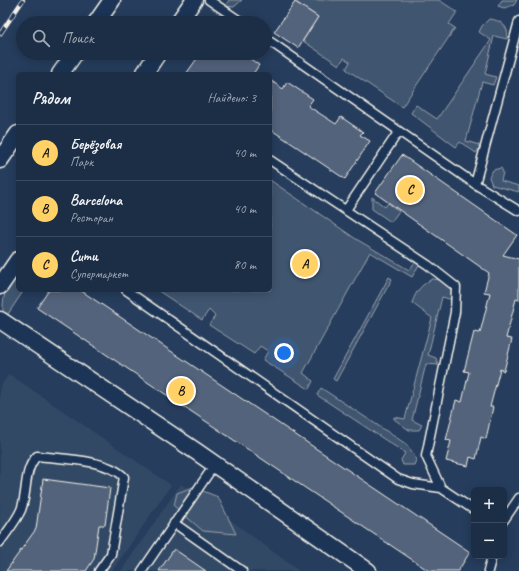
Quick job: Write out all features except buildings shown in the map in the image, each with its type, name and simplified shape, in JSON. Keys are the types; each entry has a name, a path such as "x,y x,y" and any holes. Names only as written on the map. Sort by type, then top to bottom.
{"street":[{"path":"101,16 112,0"},
{"path":"183,16 194,0"},
{"path":"61,72 70,60"},
{"path":"145,72 153,60"},
{"path":"0,160 16,137"},
{"path":"0,286 16,263"},
{"path":"0,320 215,464 368,571"}],"lane":[{"path":"208,0 232,16"},
{"path":"475,184 519,22"},
{"path":"272,43 475,184 519,211"},
{"path":"346,210 399,131"},
{"path":"272,161 428,265 456,287 455,312 426,456 441,488"},
{"path":"136,293 398,479 413,484 441,488 471,508"},
{"path":"0,542 21,510 29,470 32,461 37,456 106,466 118,470 124,477 111,554 100,571"},
{"path":"142,571 215,464"},
{"path":"507,516 519,498"},
{"path":"174,523 242,571"},
{"path":"488,571 491,559"}],"shaded area":[{"path":"229,0 242,0 234,7 225,6"},
{"path":"293,0 439,0 457,12 449,24 455,28 402,107 346,69 350,62 344,58 339,65 303,41 318,17"},
{"path":"502,0 517,0 514,5 504,8 498,6"},
{"path":"489,19 503,24 506,27 508,34 507,39 494,36 485,74 496,77 493,85 482,82 466,141 479,145 479,149 476,153 460,142 456,147 411,113 416,105 437,119 491,40 479,32 482,26"},
{"path":"501,168 503,172 501,181 519,186 519,192 492,185 489,177 493,170"},
{"path":"272,181 356,239 409,270 416,261 420,263 412,277 370,252 303,373 313,381 309,389 263,360 268,351 260,346 254,354 209,325 215,316 209,310 202,320 160,292 272,292"},
{"path":"372,197 385,207 388,203 399,211 391,222 372,209"},
{"path":"16,269 16,292 23,292 4,320 3,306 5,292"},
{"path":"389,277 392,279 336,381 333,379"},
{"path":"432,279 445,282 450,287 453,300 442,297 428,355 436,358 438,365 426,364 412,420 422,425 419,430 409,430 394,419 394,417 405,419 432,318 412,303 419,289"},
{"path":"9,374 171,485 112,571 0,571 0,387"},
{"path":"321,388 406,444 416,460 414,465 403,465 401,460 405,453 317,395"},
{"path":"181,484 194,493 299,571 121,571"},
{"path":"193,487 218,497 236,534 203,531 174,506 177,493"}],"railway":[{"path":"0,34 23,0"}],"place":[{"name":"Сити","path":"410,190"},
{"name":"Берёзовая","path":"305,264"},
{"name":"Barcelona","path":"181,391"}]}
